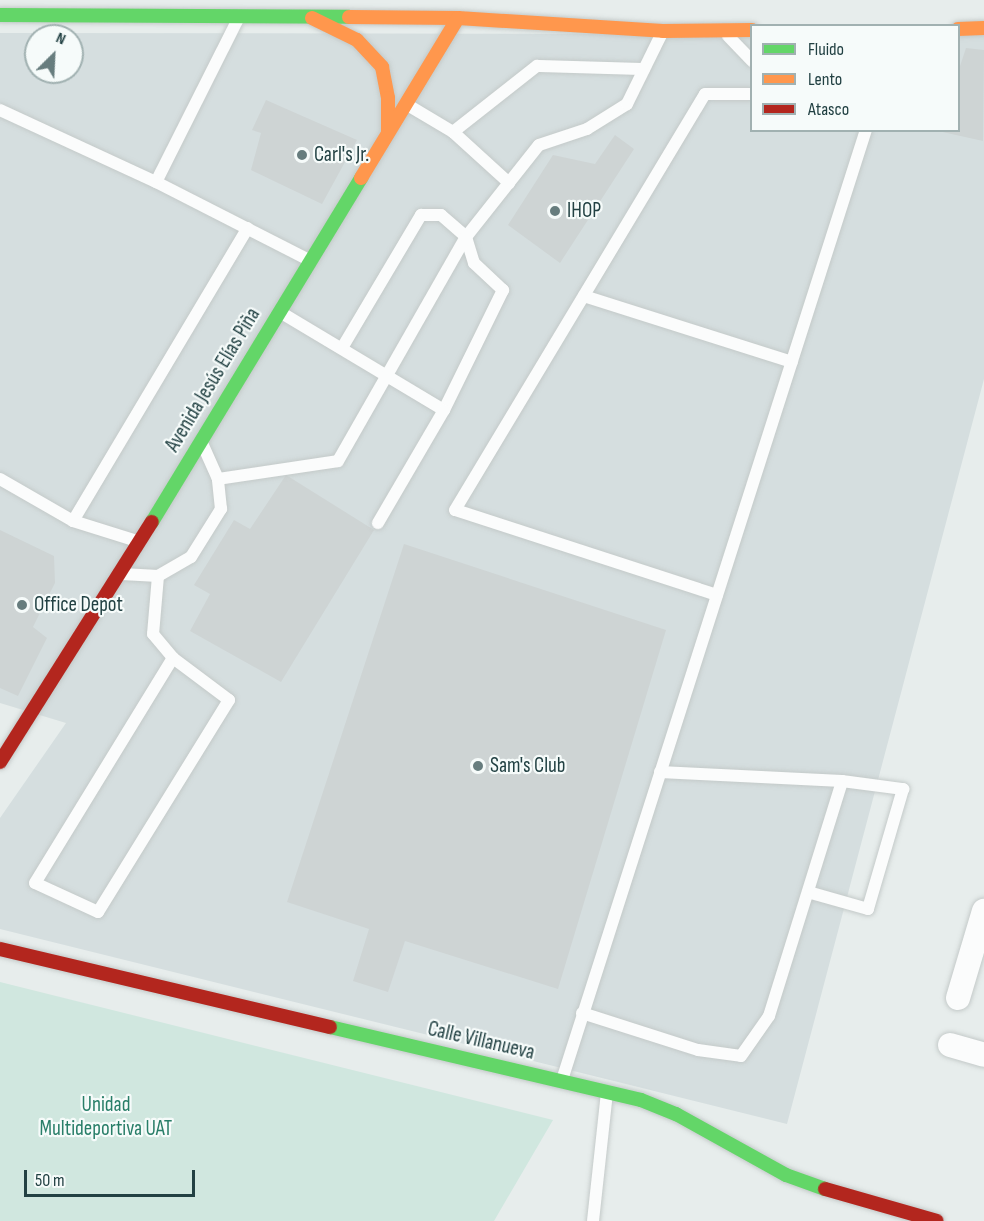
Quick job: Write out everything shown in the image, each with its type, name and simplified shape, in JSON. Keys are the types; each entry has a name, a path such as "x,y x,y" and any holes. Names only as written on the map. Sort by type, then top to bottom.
{"street":[{"path":"0,15 312,18 461,9 663,31 750,30"},
{"name":"Avenida Jesús Elías Piña","path":"0,762 8,734 120,574 461,9"},
{"path":"312,18 357,40 382,67 388,98 388,132"},
{"path":"960,29 984,28"},
{"path":"958,998 984,911"},
{"name":"Calle Villanueva","path":"0,949 607,1092 676,1114 786,1174 840,1195 937,1221"},
{"path":"950,1045 984,1055"}],"lane":[{"path":"156,182 238,18"},
{"path":"723,30 750,60"},
{"path":"218,478 338,461 466,237 539,145 587,129 627,104 663,31"},
{"path":"453,132 537,66 644,69"},
{"path":"717,595 455,510 705,94 750,94"},
{"path":"405,103 453,132 509,183"},
{"path":"0,110 156,182 310,260"},
{"path":"562,1080 865,132"},
{"path":"342,348 421,214 441,215 466,237 474,262 503,290 444,410 378,523"},
{"path":"73,521 248,228"},
{"path":"584,296 792,362"},
{"path":"279,311 444,410"},
{"path":"120,574 158,576 191,557 221,509 218,478 201,438"},
{"path":"0,479 73,521 139,542"},
{"path":"158,576 153,634 173,658 229,700 98,912 35,883 173,658"},
{"path":"660,772 842,781 902,787 905,791 868,909 808,892"},
{"path":"582,1013 698,1050 741,1056 769,1016 842,781"},
{"path":"593,1221 607,1092"}],"shaded area":[{"path":"0,33 24,33 24,84 84,84 84,33 750,34 750,132 960,132 960,35 984,35 984,379 787,1124 0,929 0,818 66,723 0,703"}],"green space":[{"name":"Unidad Multideportiva UAT","path":"0,982 553,1120 494,1221 0,1221"}],"building":[{"path":"966,48 984,50 983,141 942,132 960,132 960,66"},
{"name":"Carl's Jr.","path":"266,100 357,140 322,204 251,170 261,133 252,130"},
{"name":"IHOP","path":"615,135 634,149 560,263 508,225 553,155 595,164"},
{"path":"286,475 374,530 281,682 190,631 210,594 194,585 234,520 250,529"},
{"name":"Office Depot","path":"0,530 54,556 55,583 33,627 47,638 18,696 0,688"},
{"name":"Sam's Club","path":"404,544 666,630 558,989 405,941 388,992 353,981 369,929 287,902"}],"traffic: fast":[{"path":"0,15 349,17"},
{"path":"152,522 361,178"},
{"path":"330,1027 641,1100 676,1114 786,1175 825,1189"}],"traffic: slow":[{"path":"349,17 458,18 663,31 750,30"},
{"path":"312,18 357,40 382,67 388,98 388,132"},
{"path":"361,178 458,18"},
{"path":"960,29 984,28"}],"traffic: jam":[{"path":"0,762 152,522"},
{"path":"0,949 330,1027"},
{"path":"825,1189 937,1221"}],"place":[{"name":"Carl's Jr.","path":"302,155"},
{"name":"IHOP","path":"555,211"},
{"name":"Office Depot","path":"22,605"},
{"name":"Sam's Club","path":"478,766"}]}
